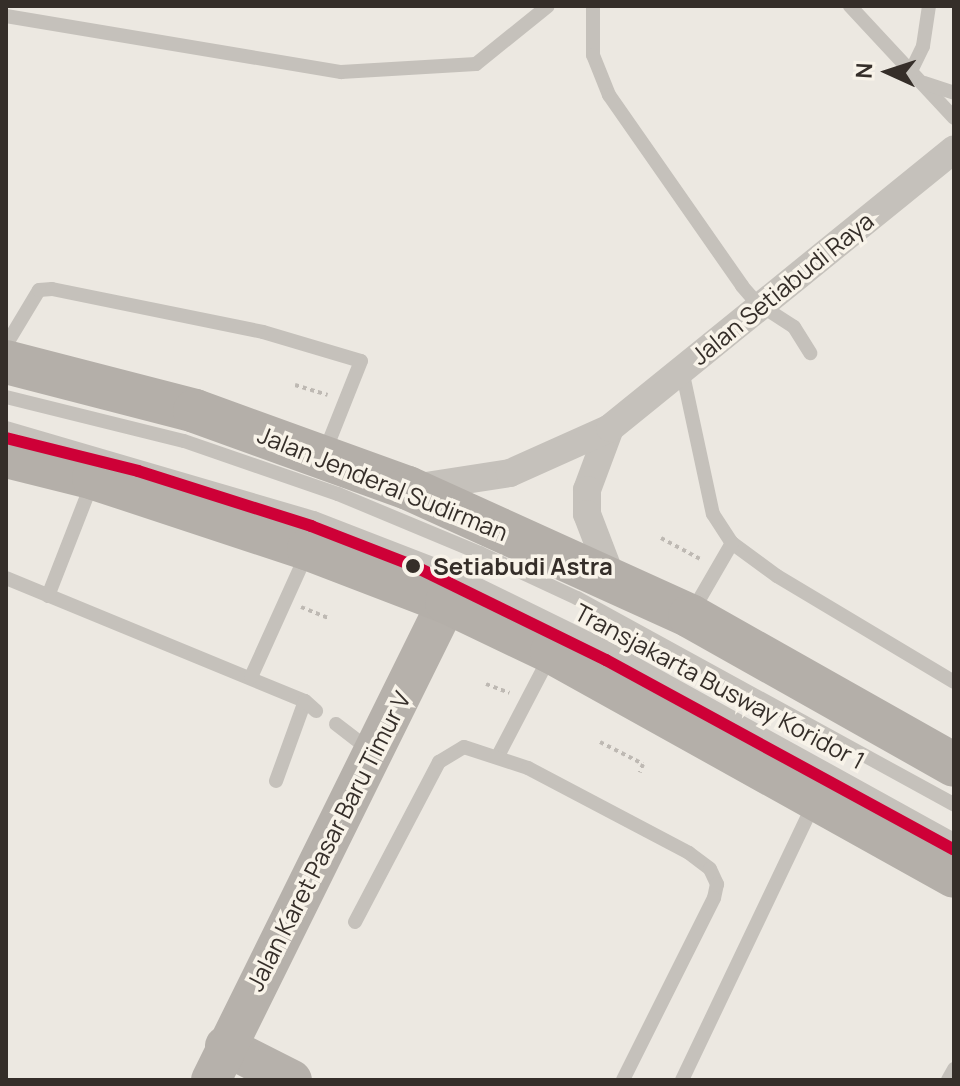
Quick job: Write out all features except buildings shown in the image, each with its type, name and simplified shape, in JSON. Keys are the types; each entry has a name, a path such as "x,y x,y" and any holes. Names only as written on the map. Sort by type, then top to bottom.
{"main road":[{"name":"Jalan Jenderal Sudirman","path":"6,362 195,411 324,455 408,488 611,577 690,616 954,765"},
{"path":"6,456 94,478 309,549 447,602 552,652 954,876"}],"street":[{"name":"Jalan Setiabudi Raya","path":"408,488 510,473 610,428 682,370 757,303 954,149"},
{"path":"610,428 587,490 587,514 611,577"},
{"name":"Jalan Karet Pasar Baru Timur V","path":"218,1063 447,602"},
{"path":"218,1063 292,1080"}],"lane":[{"path":"6,16 341,72 476,64 548,6"},
{"path":"593,6 593,55 609,95 757,303 794,327 810,353"},
{"path":"850,6 954,118"},
{"path":"915,78 929,6"},
{"path":"915,78 954,93"},
{"path":"6,345 39,290 52,289 263,332 361,361 324,455"},
{"path":"682,370 713,514 732,543 777,576 954,682"},
{"name":"Transjakarta Busway Koridor 1","path":"6,397 184,441 338,494 480,553 646,634 954,804"},
{"name":"Transjakarta Busway Koridor 1","path":"6,428 314,518 448,570 601,645 954,840"},
{"path":"48,596 94,478"},
{"path":"690,616 732,543"},
{"path":"251,677 309,549"},
{"path":"6,578 251,677 310,706 276,781"},
{"path":"499,754 552,652"},
{"path":"336,724 372,751"},
{"path":"355,922 439,762 464,747 499,754 689,853 710,869 717,884 623,1080"},
{"path":"682,1080 817,798"},
{"path":"948,1080 954,1069"}],"path":[{"path":"295,385 334,397"},
{"path":"661,538 700,558 693,572"},
{"path":"486,684 517,696"},
{"path":"600,742 643,764 640,772"}],"transit line":[{"path":"6,438 138,471 311,526 414,566 606,660 954,850"}],"place":[{"name":"Setiabudi Astra","path":"413,566"}]}
